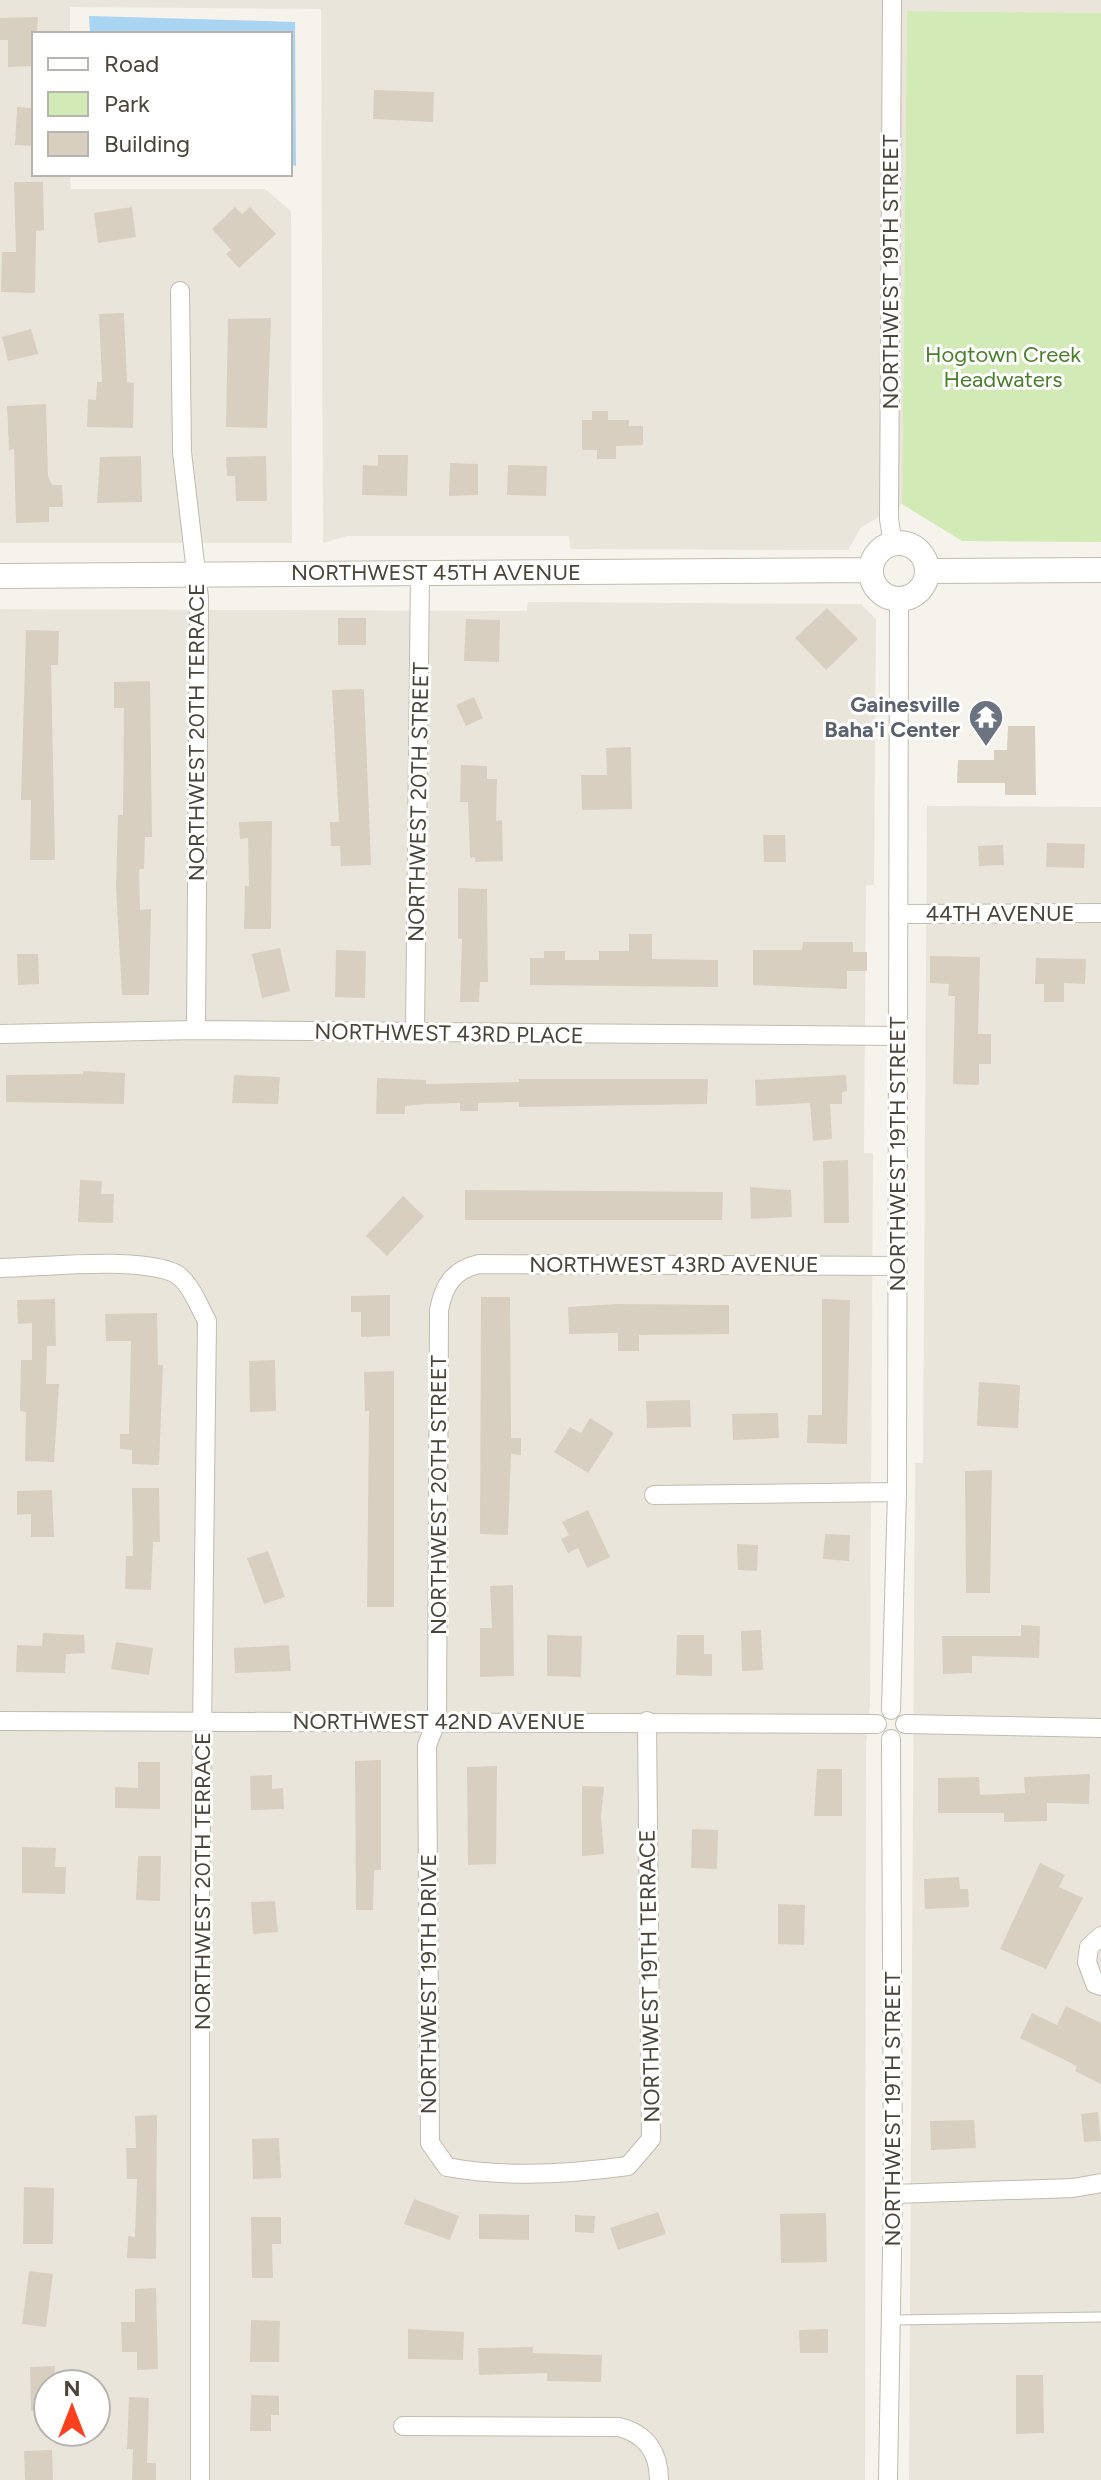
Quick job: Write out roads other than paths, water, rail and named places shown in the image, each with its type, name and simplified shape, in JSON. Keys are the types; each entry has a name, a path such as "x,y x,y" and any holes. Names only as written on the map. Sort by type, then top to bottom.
{"street":[{"name":"NORTHWEST 19TH STREET","path":"892,0 889,519 893,544"},
{"name":"NORTHWEST 20TH TERRACE","path":"180,291 182,452 199,598 196,1030"},
{"path":"893,544 910,545 919,551 927,571 919,591 899,598 879,590 871,570 880,551 893,544"},
{"name":"NORTHWEST 45TH AVENUE","path":"0,576 871,570"},
{"path":"927,571 1101,570"},
{"name":"NORTHWEST 20TH STREET","path":"415,1032 420,572"},
{"name":"NORTHWEST 19TH STREET","path":"891,1710 897,1492 899,598"},
{"name":"44TH AVENUE","path":"898,914 1101,913"},
{"name":"NORTHWEST 43RD PLACE","path":"0,1034 196,1030 897,1036"},
{"name":"NORTHWEST 43RD AVENUE","path":"453,1274 479,1264 897,1266"},
{"name":"NORTHWEST 20TH TERRACE","path":"0,1268 124,1266 174,1272 189,1288 207,1321 200,2480"},
{"name":"NORTHWEST 20TH STREET","path":"437,1720 439,1310 442,1291 453,1274"},
{"path":"654,1495 897,1492"},
{"path":"891,1710 901,1714 905,1724 901,1734 891,1739 881,1734 877,1724 881,1714 891,1710"},
{"name":"NORTHWEST 42ND AVENUE","path":"0,1721 437,1720 877,1724"},
{"name":"NORTHWEST 19TH DRIVE","path":"437,1720 427,1745 430,2143 447,2167 472,2172 523,2172"},
{"name":"NORTHWEST 19TH TERRACE","path":"523,2172 591,2171 628,2166 651,2139 647,1721"},
{"path":"905,1724 1101,1728"},
{"name":"NORTHWEST 19TH STREET","path":"888,2480 893,2194 891,1739"},
{"path":"1101,1936 1089,1947 1087,1962 1095,1984 1101,1986"},
{"path":"893,2194 1073,2188 1101,2183"},
{"path":"403,2426 619,2427 646,2439 659,2461 659,2480"}],"lane":[{"path":"892,2320 1101,2317"}],"water":[{"path":"89,16 295,22 296,166 292,165 292,32 90,32"}],"place":[{"name":"Gainesville Baha'i Center","path":"986,748"}],"park label":[{"name":"Hogtown Creek Headwaters","path":"1003,366"}]}
